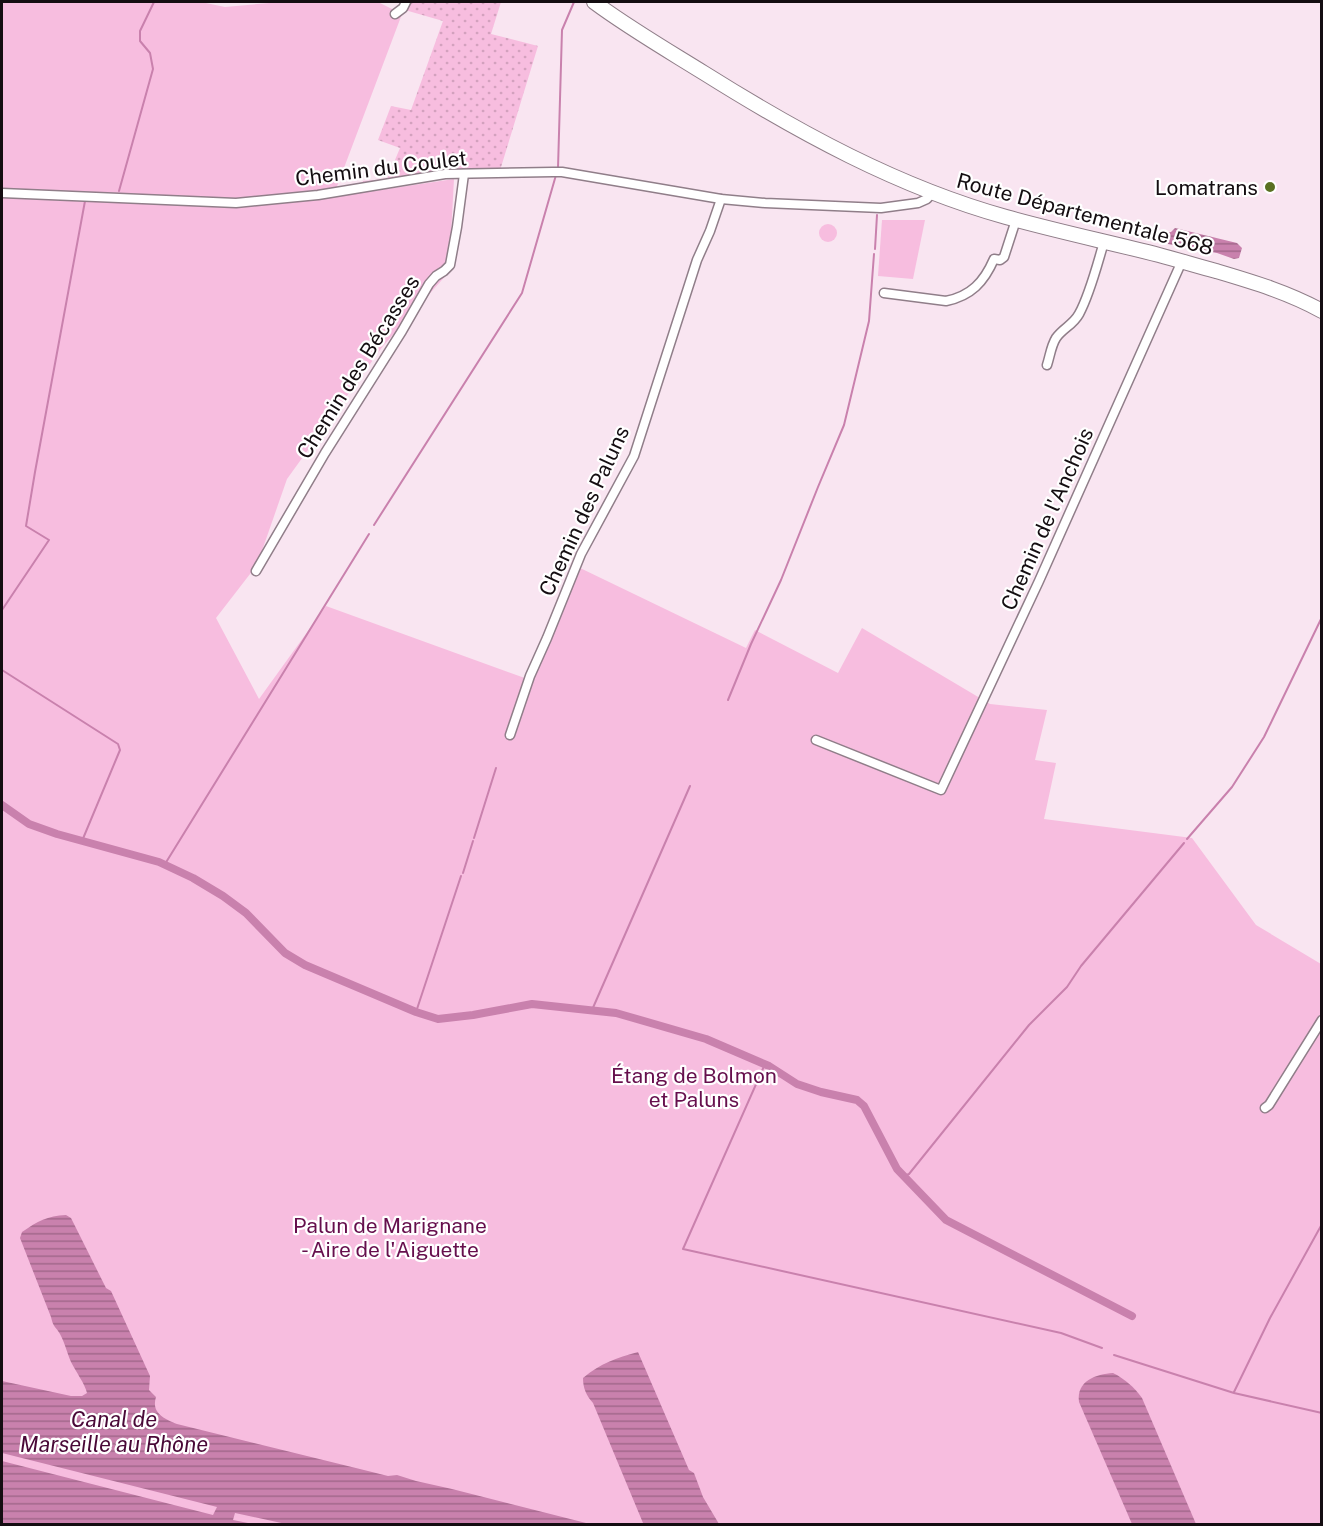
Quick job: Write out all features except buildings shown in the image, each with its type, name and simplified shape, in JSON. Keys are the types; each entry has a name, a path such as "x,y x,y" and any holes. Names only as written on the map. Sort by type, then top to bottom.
{"main road":[{"name":"Route Départementale 568","path":"594,2 654,42 786,122 867,163 933,192 1016,220 1160,255 1272,288 1322,311"}],"street":[{"path":"395,14 403,8 406,2"},
{"name":"Chemin du Coulet","path":"5,194 236,203 318,195 445,174 562,172 721,199 765,203 881,208 918,204 933,192"},
{"name":"Chemin des Bécasses","path":"256,571 325,453 429,284 450,264 464,174"},
{"name":"Chemin des Paluns","path":"510,735 530,676 581,554 634,456 697,260 721,199"},
{"path":"884,293 954,300 984,279 994,259 1002,259 1016,220"},
{"path":"1047,365 1055,339 1073,323 1081,310 1104,242"},
{"name":"Chemin de l'Anchois","path":"816,740 941,790 1039,581 1182,261"},
{"path":"1265,1108 1322,1020"}],"green space":[{"name":"Étang de Bolmon et Paluns","path":"2,2 201,2 225,7 272,2 378,2 402,14 333,197 454,179 449,272 383,346 287,479 257,565 216,618 259,699 326,606 533,681 578,567 746,648 755,630 838,673 862,628 990,704 1047,710 1035,760 1056,763 1044,819 1192,838 1256,925 1321,964 1321,1524 2,1524"},
{"path":"401,2 501,2 491,34 538,46 498,177 446,177 360,191 363,181 387,179 400,148 378,140 391,106 411,110 443,21 398,8"},
{"path":"882,220 925,220 913,279 878,276"},
{"path":"824,224 832,224 837,229 835,240 824,242 819,237 819,229"}],"water":[{"path":"1175,228 1237,243 1242,248 1239,258 1234,259 1217,253 1168,244 1166,241 1168,232"},
{"name":"Canal de Marseille au Rhône","path":"66,1215 71,1218 106,1288 111,1291 150,1376 149,1390 156,1397 155,1407 163,1417 177,1424 388,1476 397,1475 590,1524 286,1524 235,1513 233,1520 253,1524 2,1524 2,1461 213,1515 217,1507 2,1453 2,1381 71,1396 82,1396 87,1393 71,1362 62,1337 53,1323 20,1238 22,1232 38,1222"},
{"path":"638,1352 689,1470 694,1473 703,1497 719,1524 643,1523 593,1403 585,1391 583,1378 596,1368"},
{"path":"1113,1373 1136,1390 1142,1398 1196,1524 1132,1524 1079,1402 1081,1389 1088,1380"}],"waterway":[{"path":"119,191 153,69 150,53 140,41 140,31 154,2"},
{"path":"558,168 562,30 574,2"},
{"path":"374,525 522,293 556,175"},
{"path":"2,610 49,540 26,526 85,201"},
{"path":"875,249 877,215"},
{"path":"728,700 781,580 844,425 869,321 874,254"},
{"path":"165,864 369,534"},
{"path":"1187,839 1232,787 1264,737 1322,617"},
{"path":"2,670 118,744 120,750 82,841"},
{"path":"474,838 496,768"},
{"path":"592,1010 690,786"},
{"path":"2,805 29,824 159,862 193,878 246,913 285,953 305,965 416,1012 438,1019 532,1004 616,1013 706,1039 769,1066 797,1084 857,1100 864,1106 897,1169 946,1220 1132,1316"},
{"path":"463,873 473,841"},
{"path":"904,1176 909,1174 1029,1025 1067,987 1081,966 1184,843"},
{"path":"416,1012 461,876"},
{"path":"765,1064 683,1249 1061,1333 1102,1348"},
{"path":"1234,1392 1270,1318 1322,1224"},
{"path":"1114,1355 1234,1393 1322,1413"}],"place":[{"name":"Lomatrans","path":"1270,187"}],"park label":[{"name":"Palun de Marignane - Aire de l'Aiguette","path":"390,1237"}]}
